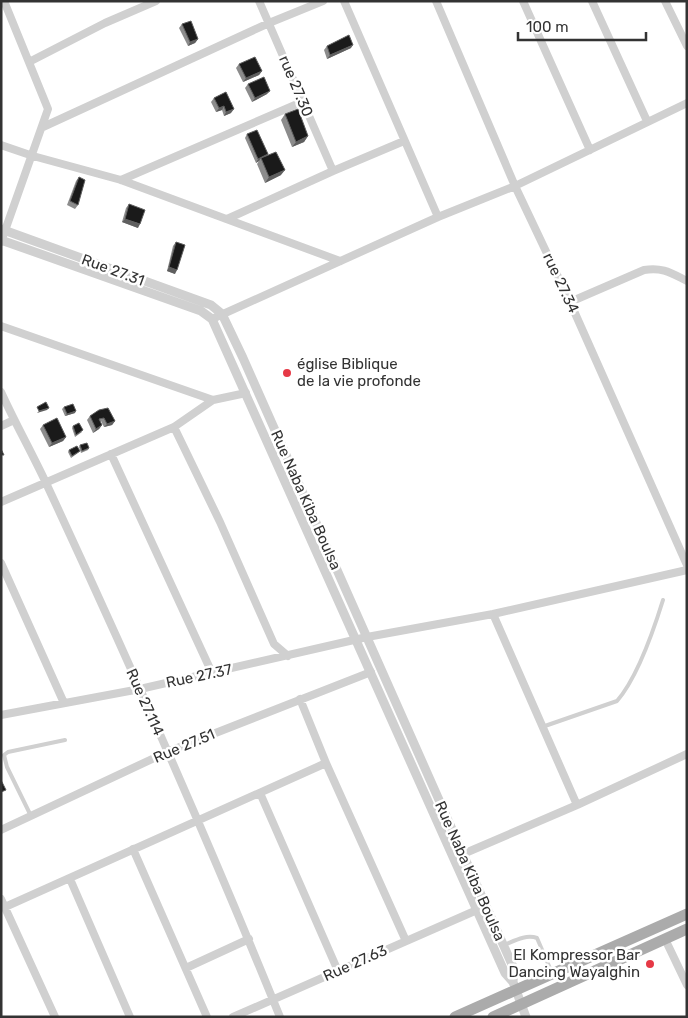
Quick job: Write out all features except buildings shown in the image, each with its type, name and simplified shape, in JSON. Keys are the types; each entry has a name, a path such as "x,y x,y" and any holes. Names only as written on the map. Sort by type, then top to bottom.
{"main road":[{"path":"455,1017 514,986 552,973 687,914"},
{"path":"493,1017 687,929"}],"street":[{"path":"1,241 3,230 33,156 48,109 4,1"},
{"path":"29,62 105,23 156,1"},
{"name":"rue 27.30","path":"259,1 333,171"},
{"path":"43,127 323,1"},
{"path":"344,1 438,216"},
{"name":"rue 27.34","path":"436,1 515,186 570,302 687,565"},
{"path":"523,1 590,150"},
{"path":"592,1 647,120"},
{"path":"665,1 687,46"},
{"path":"121,180 302,102"},
{"path":"212,319 438,216 515,186 647,120 684,104 687,113"},
{"path":"227,219 404,141"},
{"path":"1,145 33,156 121,180 340,261"},
{"name":"Rue 27.31","path":"3,230 211,305 222,314"},
{"name":"Rue 27.31","path":"1,241 201,311 212,319"},
{"path":"570,302 644,270 654,268 664,269 687,281"},
{"name":"Rue Naba Kiba Boulsa","path":"222,314 231,330 514,969 514,986"},
{"name":"Rue Naba Kiba Boulsa","path":"212,319 476,910 505,973 514,986"},
{"path":"1,326 213,400"},
{"name":"Rue 27.114","path":"1,392 45,481 140,689 249,939 280,1017"},
{"path":"1,502 45,481 174,427 213,400 246,393"},
{"path":"1,426 14,420"},
{"path":"174,427 220,522 274,644 288,656"},
{"path":"110,454 212,673"},
{"path":"1,563 64,703"},
{"name":"Rue 27.37","path":"1,715 140,689 367,637 493,614 687,570"},
{"path":"493,614 577,805"},
{"path":"273,660 274,644"},
{"name":"Rue 27.51","path":"1,830 167,752 371,672"},
{"path":"300,699 326,763 406,941"},
{"path":"463,854 577,805 687,754"},
{"path":"5,907 326,763"},
{"path":"260,793 338,971"},
{"path":"134,849 207,1017"},
{"path":"70,879 130,1017"},
{"path":"1,899 55,1017"},
{"name":"Rue 27.63","path":"233,1017 476,910"},
{"path":"186,968 249,939"},
{"path":"665,939 687,985"},
{"path":"514,986 526,1017"}],"lane":[{"path":"542,727 617,701 627,686 646,646 663,600"},
{"path":"30,816 7,766 4,755 8,752 66,740"},
{"path":"503,946 532,936 537,938 552,973"}],"place":[{"name":"église Biblique de la vie profonde","path":"287,373"},
{"name":"El Kompressor Bar Dancing Wayalghin","path":"650,964"}]}
